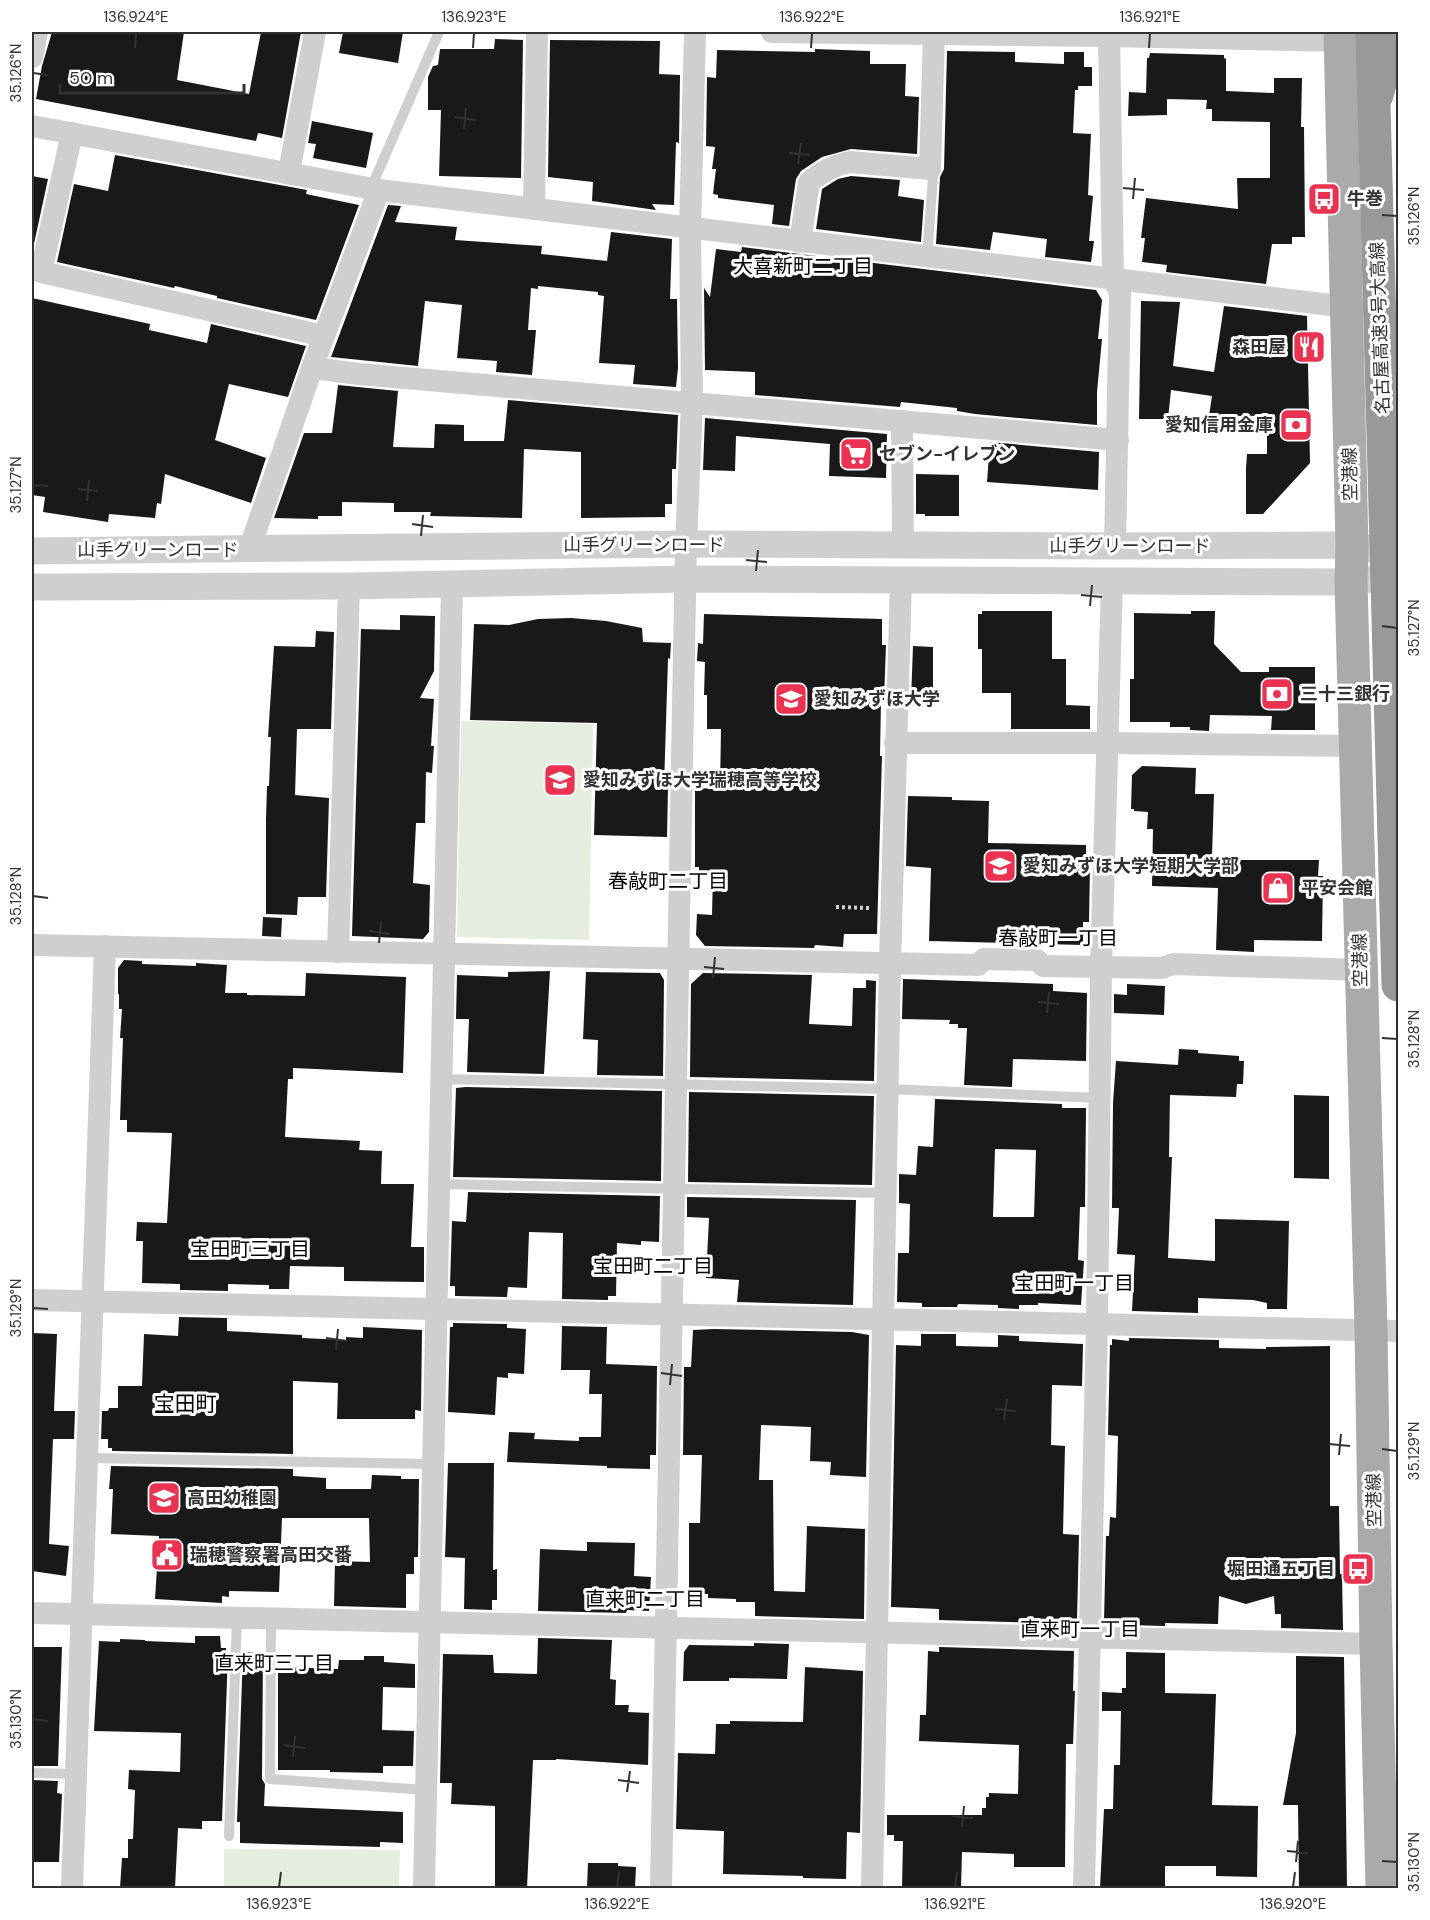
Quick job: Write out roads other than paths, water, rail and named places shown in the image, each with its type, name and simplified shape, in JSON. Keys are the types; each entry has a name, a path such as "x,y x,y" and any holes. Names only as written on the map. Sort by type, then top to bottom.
{"highway":[{"name":"名古屋高速3号大高線","path":"1372,32 1398,985"},
{"path":"1374,106 1392,40 1392,32"}],"main road":[{"name":"空港線","path":"1341,36 1360,970 1385,1330 1376,1644 1382,1888"}],"street":[{"path":"32,57 38,32"},
{"path":"289,172 315,32"},
{"path":"534,209 537,32"},
{"path":"661,1888 686,544 692,402 690,229 695,32"},
{"path":"772,32 1341,36"},
{"path":"800,242 809,182 824,171 837,164 850,162 930,169 934,34"},
{"path":"1109,34 1113,278 1120,293 1115,546"},
{"path":"32,126 375,189 1347,307"},
{"path":"72,133 41,272 324,336"},
{"path":"249,550 375,189"},
{"path":"312,368 1118,440"},
{"path":"902,421 903,545"},
{"name":"山手グリーンロード","path":"32,551 686,544 1115,546 1352,544 1398,555"},
{"name":"山手グリーンロード","path":"32,587 452,585 686,579 1351,582 1398,575"},
{"path":"872,1888 891,908 901,580"},
{"path":"1084,1888 1097,1323 1101,968 1112,581"},
{"path":"424,1888 452,585"},
{"path":"338,952 349,586"},
{"path":"896,743 1356,746"},
{"path":"32,945 978,965 984,958 1037,960 1043,966 1101,968 1161,968 1173,964 1360,970"},
{"path":"72,1888 105,946"},
{"path":"32,1300 1385,1330"},
{"path":"32,1613 1376,1644"}],"lane":[{"path":"375,189 439,32"},
{"path":"927,257 933,177 930,169"},
{"path":"442,1079 887,1089 1101,1098"},
{"path":"439,1184 885,1193"},
{"path":"87,1458 433,1464"},
{"path":"229,1836 237,1618"},
{"path":"271,1618 270,1779 426,1790"},
{"path":"32,1773 76,1774"}],"place":[{"name":"牛巻","path":"1324,199"},
{"name":"森田屋","path":"1309,347"},
{"name":"愛知信用金庫","path":"1296,425"},
{"name":"セブン-イレブン","path":"856,454"},
{"name":"三十三銀行","path":"1277,694"},
{"name":"愛知みずほ大学","path":"791,699"},
{"name":"愛知みずほ大学瑞穂高等学校","path":"560,780"},
{"name":"愛知みずほ大学短期大学部","path":"1000,866"},
{"name":"平安会館","path":"1278,888"},
{"name":"高田幼稚園","path":"164,1498"},
{"name":"瑞穂警察署高田交番","path":"167,1555"},
{"name":"堀田通五丁目","path":"1358,1569"}],"district":[{"name":"大喜新町二丁目","path":"803,266"},
{"name":"春敲町二丁目","path":"668,881"},
{"name":"春敲町一丁目","path":"1058,938"},
{"name":"宝田町三丁目","path":"250,1249"},
{"name":"宝田町二丁目","path":"653,1266"},
{"name":"宝田町一丁目","path":"1074,1283"},
{"name":"宝田町","path":"185,1404"},
{"name":"直来町二丁目","path":"645,1599"},
{"name":"直来町一丁目","path":"1080,1629"},
{"name":"直来町三丁目","path":"274,1663"}]}
